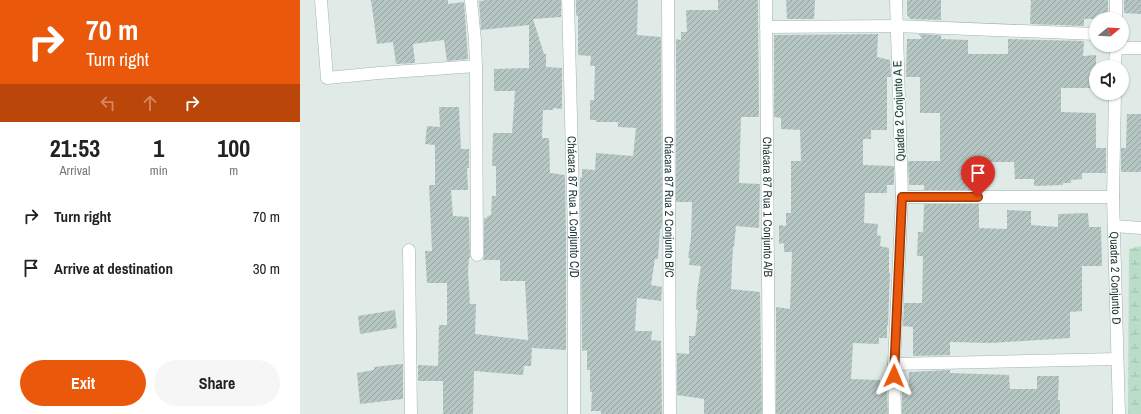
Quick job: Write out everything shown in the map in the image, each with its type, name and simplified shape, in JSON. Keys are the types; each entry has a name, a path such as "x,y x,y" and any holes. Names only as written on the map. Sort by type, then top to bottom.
{"street":[{"path":"321,0 327,78 476,66"},
{"path":"470,0 476,40 477,255"},
{"name":"Chácara 87 Rua 1 Conjunto C/D","path":"568,0 574,234 574,414"},
{"name":"Chácara 87 Rua 2 Conjunto B/C","path":"668,0 670,414"},
{"name":"Chácara 87 Rua 1 Conjunto A/B","path":"766,0 770,414"},
{"name":"Quadra 2 Conjunto A E","path":"895,414 894,364 902,197 896,0"},
{"path":"1116,0 1116,12"},
{"path":"766,27 896,26 1089,34"},
{"path":"1129,47 1141,48"},
{"name":"Quadra 2 Conjunto D","path":"1115,100 1114,226 1119,414"},
{"path":"902,197 1114,197"},
{"path":"1114,226 1141,228"},
{"path":"409,250 411,414"},
{"path":"894,364 1117,359"}],"green space":[{"path":"1141,246 1141,414 1128,414 1129,249"}],"building":[{"path":"371,0 448,0 448,4 464,2 468,59 447,61 444,40 413,44 415,63 396,64 393,42 377,44"},
{"path":"561,0 561,17 533,19 544,54 546,54 546,67 562,68 562,109 553,108 553,110 543,110 542,138 549,138 550,173 565,175 566,350 532,348 531,366 524,366 523,375 474,371 473,414 443,414 443,381 418,381 418,365 438,366 439,325 447,325 447,283 427,283 425,251 432,251 429,185 435,185 435,145 425,144 427,126 440,127 439,107 459,107 461,149 469,149 469,168 467,168 468,190 451,190 453,216 469,217 470,258 468,272 470,304 476,304 475,334 528,340 525,281 500,281 500,260 483,260 484,218 491,215 492,196 496,196 496,166 492,166 493,133 512,133 515,91 494,91 494,69 529,68 529,25 481,30 479,1"},
{"path":"576,0 638,0 637,35 661,37 662,223 660,229 658,259 655,259 651,285 662,287 661,301 637,298 635,331 652,331 651,340 661,341 662,414 601,414 601,411 591,411 592,392 590,392 590,370 587,370 587,350 582,351 580,177 582,178 582,169 595,170 596,153 633,156 636,128 618,127 618,122 596,122 596,120 590,120 590,100 594,100 595,66 590,66 591,56 578,55 578,15 576,16"},
{"path":"718,0 758,0 759,117 741,117 739,183 760,184 759,228 736,226 733,247 731,289 760,292 762,414 704,414 704,399 677,395 677,353 689,354 689,336 695,336 698,310 696,310 697,292 701,266 689,265 690,258 688,258 691,238 692,202 676,202 676,39 681,40 681,32 687,32 686,10 718,10"},
{"path":"786,0 815,0 814,19 787,19"},
{"path":"907,0 941,0 941,20 910,19 907,15"},
{"path":"1031,0 1108,0 1108,12 1089,12 1089,19 1084,19 1084,26 1030,24"},
{"path":"1124,0 1141,0 1141,14 1124,12"},
{"path":"878,34 877,57 890,60 891,77 887,77 887,130 871,130 871,139 863,139 863,165 894,166 894,185 887,185 887,193 865,193 864,223 878,224 877,235 881,236 880,246 889,248 890,273 887,338 879,338 879,344 853,343 851,379 880,380 880,383 887,383 888,414 776,414 776,307 790,309 792,252 784,252 784,243 779,244 779,225 786,226 786,213 791,213 791,161 801,161 800,130 781,129 781,118 774,117 774,35"},
{"path":"919,34 941,35 941,39 968,40 968,54 1008,54 1008,39 1084,41 1083,56 1096,55 1096,60 1089,60 1089,88 1061,88 1061,112 1096,113 1096,148 1106,148 1106,173 1082,173 1082,179 1071,180 1071,183 1063,183 1063,185 1034,186 1034,179 1015,179 1014,162 982,162 982,186 978,186 978,190 924,190 924,185 909,185 908,161 940,161 940,113 920,113 920,77 906,77 907,39 922,39"},
{"path":"1127,114 1141,114 1141,172 1121,172 1121,148 1126,148"},
{"path":"924,204 979,204 979,228 1007,229 1007,210 1031,211 1031,225 1058,227 1058,214 1088,213 1089,227 1101,227 1102,266 1082,266 1082,311 1070,312 1070,338 990,343 950,342 950,355 913,356 913,327 903,326 904,303 922,303 923,256 917,256 918,232 923,232"},
{"path":"395,310 397,328 360,334 358,316"},
{"path":"403,364 403,399 360,404 357,373 374,370 374,367"},
{"path":"950,370 950,373 1009,375 1010,389 1037,389 1037,376 1059,376 1058,400 1060,400 1060,414 902,414 902,384 909,384 909,372"}],"route":[{"path":"894,376 902,197 978,197"}]}
